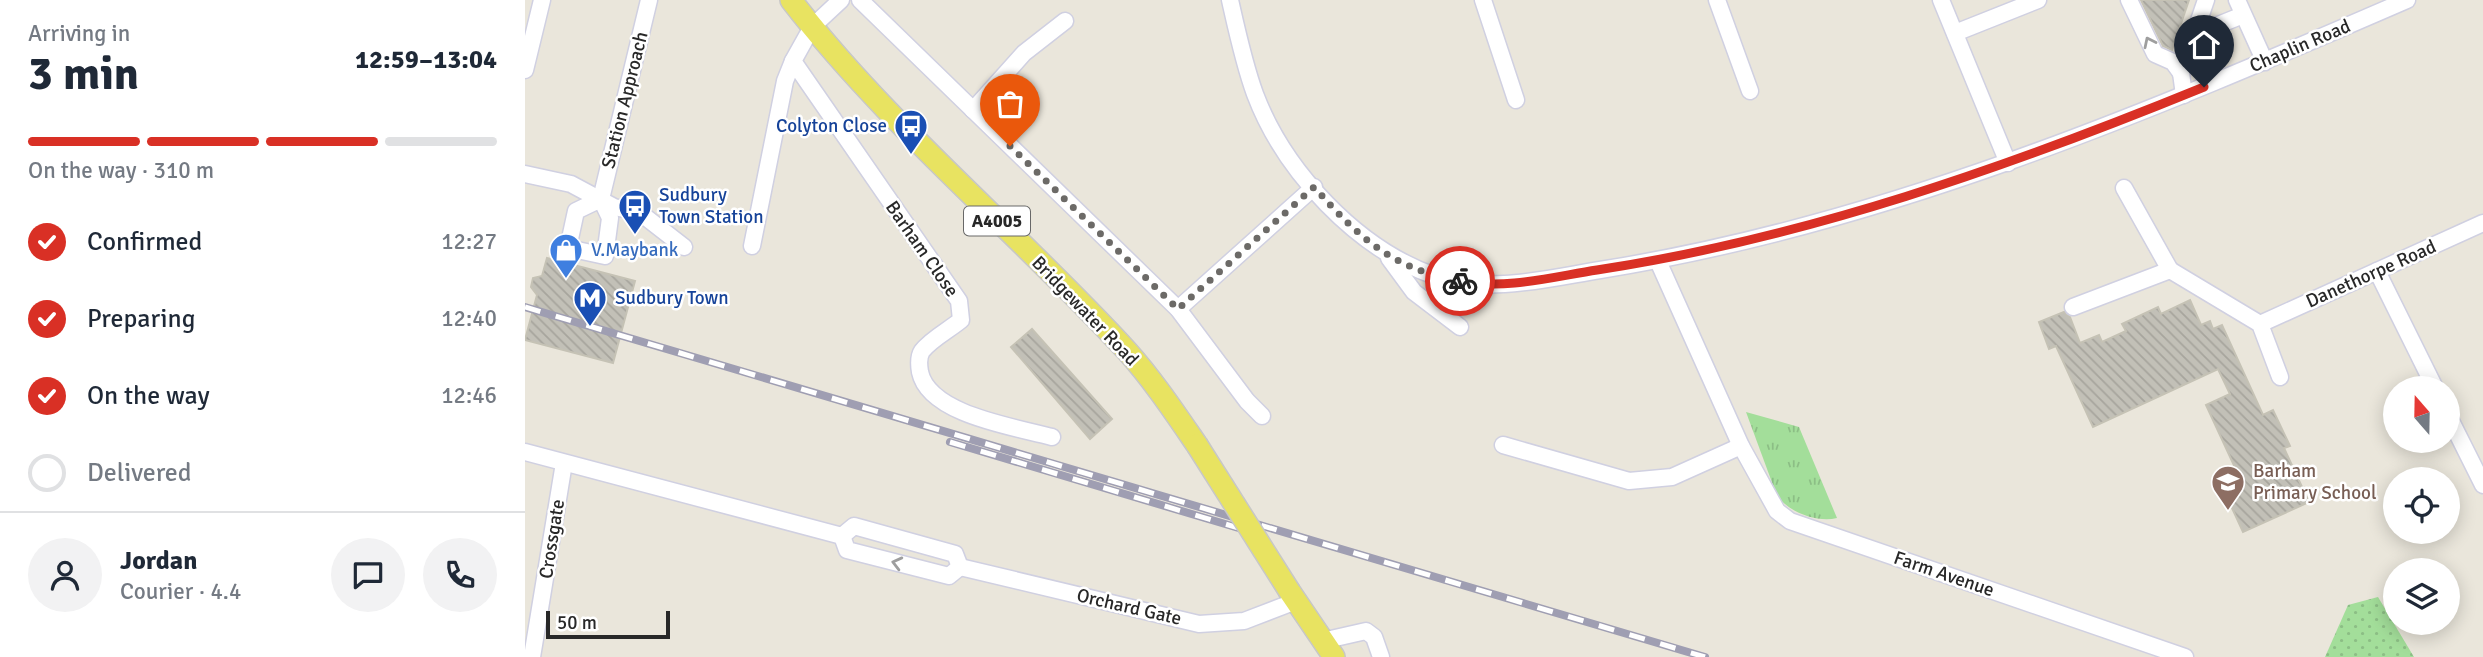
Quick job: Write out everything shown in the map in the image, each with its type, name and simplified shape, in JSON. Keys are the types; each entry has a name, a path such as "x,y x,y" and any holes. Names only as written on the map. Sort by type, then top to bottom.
{"main road":[{"name":"Bridgewater Road","path":"792,0 812,27 940,164 1128,352 1197,445 1328,649"}],"street":[{"path":"525,70 543,0"},
{"name":"Station Approach","path":"600,199 649,0"},
{"path":"752,246 785,82 812,27 841,0"},
{"path":"860,0 1178,309 1247,401 1262,416"},
{"name":"Chaplin Road","path":"1230,0 1255,95 1283,148 1314,187 1356,233 1388,256 1437,277 1482,285 1507,285 1658,261 1846,216 2080,138 2407,0"},
{"path":"1483,0 1516,100"},
{"path":"1717,0 1750,91"},
{"path":"1941,0 2008,163"},
{"path":"1955,33 2038,0"},
{"path":"2129,0 2155,54 2173,62 2181,73 2184,95"},
{"path":"2181,73 2206,0"},
{"path":"2196,34 2240,7 2265,62"},
{"path":"973,110 1024,53 1065,21"},
{"name":"Barham Close","path":"793,61 959,301 961,320 922,351 919,360 922,380 935,396 952,408 1052,437"},
{"path":"525,174 571,184 614,207 639,212 684,247"},
{"path":"1178,309 1314,187"},
{"path":"2124,188 2170,270 2260,324 2280,377"},
{"name":"Danethorpe Road","path":"2260,324 2483,223"},
{"name":"Chaplin Road","path":"1388,256 1414,292 1460,327"},
{"name":"Farm Avenue","path":"1658,261 1741,446 1777,511 1790,521 2185,657"},
{"path":"2073,307 2170,270"},
{"path":"2377,271 2429,376"},
{"path":"2461,441 2483,485"},
{"path":"1503,445 1629,481 1672,477 1741,446"},
{"name":"Orchard Gate","path":"525,452 842,536"},
{"name":"Crossgate","path":"532,657 565,463"},
{"name":"Orchard Gate","path":"842,536 854,526 954,554 960,567"},
{"name":"Orchard Gate","path":"842,536 847,550 949,576 960,567"},
{"name":"Orchard Gate","path":"960,567 1199,624 1244,621 1293,596"},
{"path":"1328,649 1366,631 1374,637 1381,657"}],"green space":[{"path":"1746,412 1799,427 1837,518 1821,519 1804,515 1782,502 1777,496"},
{"path":"2378,597 2383,605 2383,635 2401,635 2414,657 2325,657 2348,605"}],"building":[{"path":"2141,0 2189,0 2172,50 2163,46"},
{"name":"Sudbury Town","path":"547,258 635,281 613,363 525,340 537,295 531,287 533,278 542,276"},
{"path":"2190,300 2201,325 2210,321 2213,329 2222,325 2263,415 2273,410 2290,446 2284,448 2309,502 2243,532 2220,482 2238,474 2206,405 2230,394 2218,369 2093,427 2056,346 2049,349 2039,322 2064,312 2070,317 2080,343 2099,335 2102,342 2126,331 2122,324 2158,307 2161,314"},
{"path":"1032,329 1112,419 1090,439 1011,347"}],"railway":[{"path":"525,307 1705,657"},
{"path":"950,442 1252,532"}],"way so far":[{"path":"1010,146 1178,309 1314,187 1356,233 1388,256 1437,277 1460,281"}],"place":[{"name":"Colyton Close","path":"911,156"},
{"name":"Sudbury Town Station","path":"635,236"},
{"name":"V.Maybank","path":"566,280"},
{"name":"Sudbury Town","path":"590,328"},
{"name":"Barham Primary School","path":"2228,512"}],"route":[{"path":"1460,281 1482,285 1507,285 1658,261 1762,238 1846,216 2008,163 2080,138 2204,87"}]}
